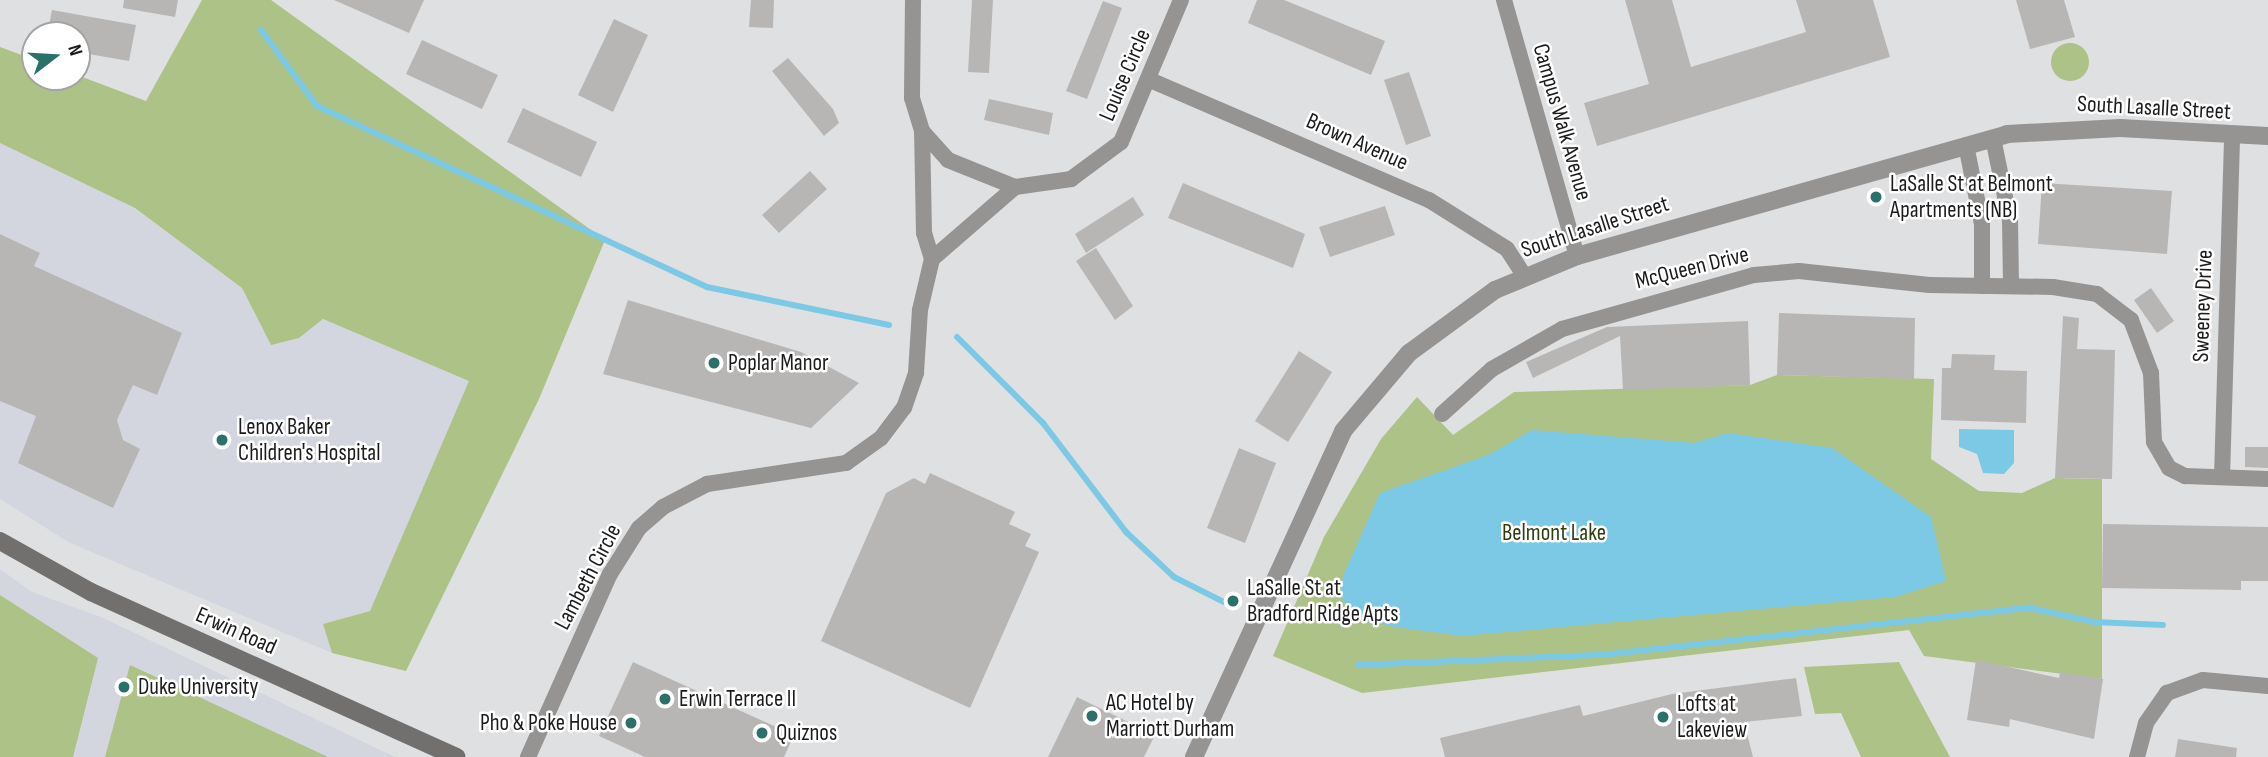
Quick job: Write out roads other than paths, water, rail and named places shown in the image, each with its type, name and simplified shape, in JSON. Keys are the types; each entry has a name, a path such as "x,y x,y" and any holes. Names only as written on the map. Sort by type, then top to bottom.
{"main road":[{"name":"Erwin Road","path":"0,541 102,597 456,757"}],"street":[{"path":"913,0 912,98 922,131 948,160 1015,187 933,259"},
{"name":"Louise Circle","path":"1015,187 1071,178 1108,156 1150,80 1181,0"},
{"name":"Campus Walk Avenue","path":"1504,0 1577,256"},
{"name":"Brown Avenue","path":"1150,80 1429,200 1507,249 1524,275"},
{"name":"South Lasalle Street","path":"1194,757 1343,431 1429,335 1524,275 1577,256 1993,138 2085,128 2268,136"},
{"name":"Lambeth Circle","path":"528,757 610,574 639,528 688,490 749,474 826,469 846,463 881,438 912,389 933,259 924,233 922,131"},
{"name":"Sweeney Drive","path":"2222,477 2232,136"},
{"path":"1993,138 2010,220 2011,286"},
{"path":"1966,145 1982,224 1982,286"},
{"name":"McQueen Drive","path":"1442,414 1535,342 1690,290 1799,271 1982,286 2081,290 2111,302 2144,342 2160,458 2185,476 2268,479"},
{"path":"2137,757 2146,723 2167,692 2203,680 2268,686"}],"water":[{"path":"1959,429 2014,430 2014,463 2004,474 1983,473 1977,454 1959,447"},
{"path":"1532,430 1694,443 1728,433 1832,448 1931,517 1946,581 1895,597 1462,636 1364,620 1351,609 1340,596 1343,576 1380,493 1488,455"}],"waterway":[{"path":"261,30 317,106 707,287 889,325"},
{"path":"957,337 1043,423 1126,532 1174,577 1224,602"},
{"path":"1358,665 1601,655 2030,608 2095,622 2163,625"}],"place":[{"name":"LaSalle St at Belmont Apartments (NB)","path":"1876,197"},
{"name":"Poplar Manor","path":"714,363"},
{"name":"Lenox Baker Children's Hospital","path":"222,440"},
{"name":"LaSalle St at Bradford Ridge Apts","path":"1233,601"},
{"name":"Duke University","path":"124,687"},
{"name":"Erwin Terrace II","path":"665,699"},
{"name":"AC Hotel by Marriott Durham","path":"1092,716"},
{"name":"Lofts at Lakeview","path":"1663,717"},
{"name":"Pho & Poke House","path":"631,723"},
{"name":"Quiznos","path":"762,733"}],"park label":[{"name":"Belmont Lake","path":"1554,533"}]}
